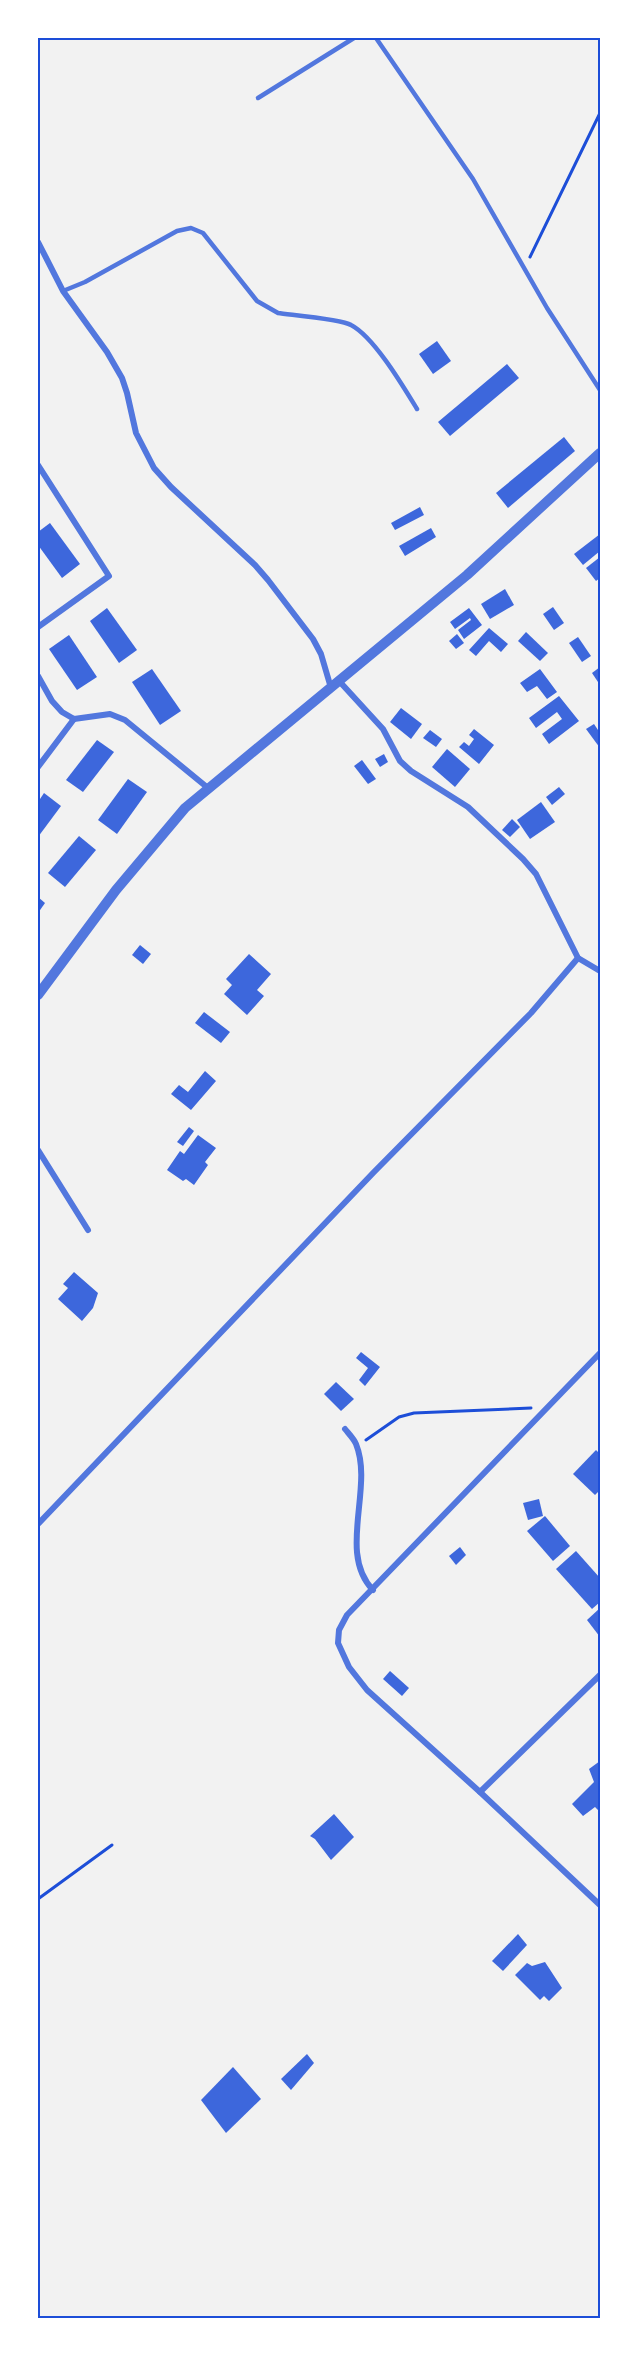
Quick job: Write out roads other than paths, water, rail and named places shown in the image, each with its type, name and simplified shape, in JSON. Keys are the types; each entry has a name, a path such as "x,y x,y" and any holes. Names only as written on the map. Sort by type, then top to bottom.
{"street":[{"path":"38,242 63,291 102,344 122,378 136,433 154,468 171,488 262,572 313,639 335,685 384,729 400,761 411,771 468,807 523,859 536,874 578,958 600,971"},
{"path":"38,995 116,890 185,808 467,575 600,453"},
{"path":"38,465 109,576 38,627"},
{"path":"38,676 52,701 62,712 74,719 110,714 125,720 208,788"},
{"path":"38,767 74,719"},
{"path":"38,1524 390,1155 531,1013 578,958"},
{"path":"38,1150 88,1230"},
{"path":"600,1353 347,1615 342,1623 338,1643 342,1653 367,1690 600,1905"},
{"path":"345,1429 357,1446 361,1464 357,1545 360,1571 373,1590"},
{"path":"480,1792 600,1675"}],"lane":[{"path":"258,98 354,38"},
{"path":"376,38 473,179 524,269 574,352 600,390"},
{"path":"63,291 85,282 177,231 191,228 203,233 257,302 268,309 278,313 350,324 392,368 417,409"}]}
